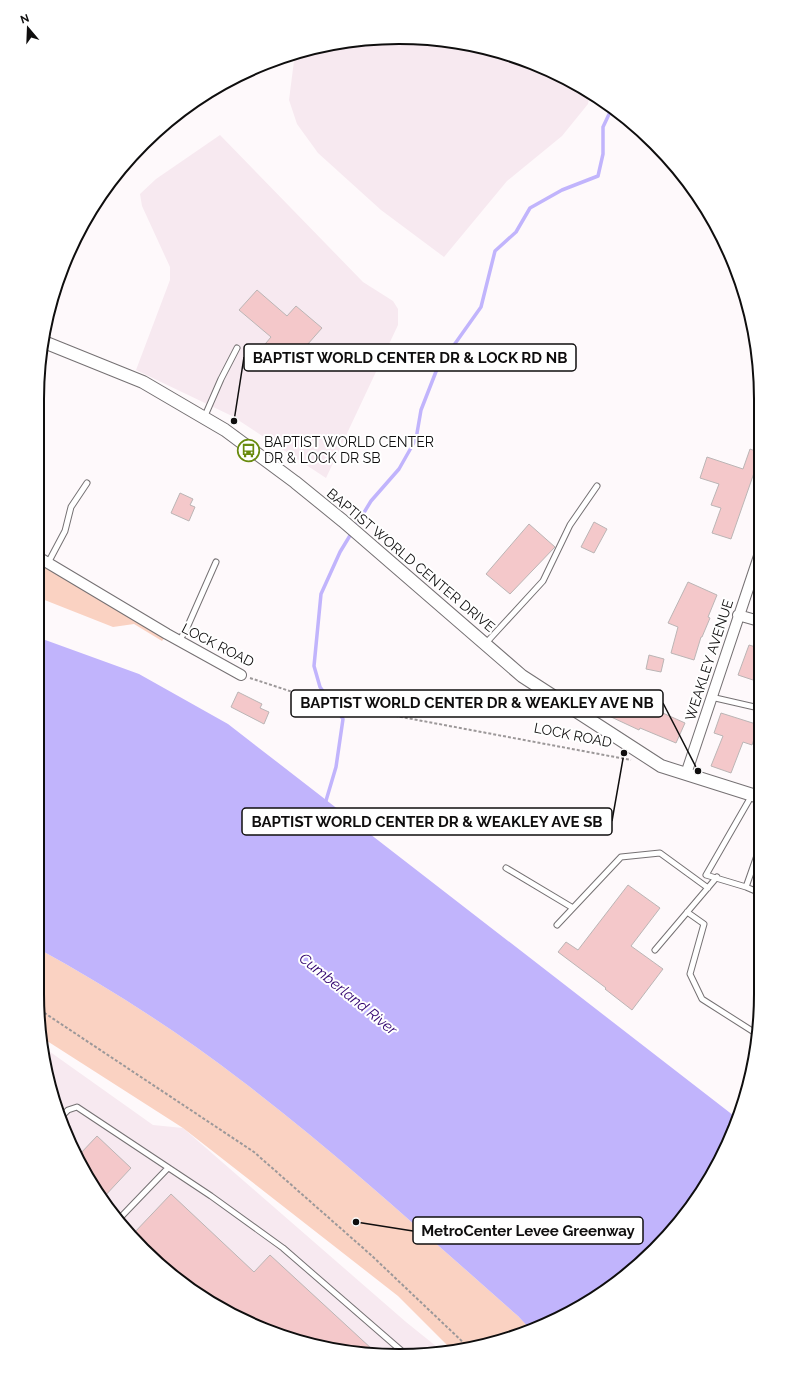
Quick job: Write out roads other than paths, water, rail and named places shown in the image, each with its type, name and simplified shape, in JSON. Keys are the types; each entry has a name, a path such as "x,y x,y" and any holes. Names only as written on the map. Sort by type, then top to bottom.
{"street":[{"name":"BAPTIST WORLD CENTER DRIVE","path":"49,344 143,382 225,430 296,482 486,643 522,676 661,766 754,795"},
{"name":"LOCK ROAD","path":"44,561 179,641 241,675"},
{"name":"WEAKLEY AVENUE","path":"686,774 754,570"},
{"path":"738,615 754,620"}],"lane":[{"path":"204,418 221,378 237,348"},
{"path":"48,563 65,531 71,507 87,483"},
{"path":"486,643 542,581 570,525 597,486"},
{"path":"179,641 186,630 216,562"},
{"path":"711,697 754,707"},
{"path":"754,799 706,874 754,890"},
{"path":"557,925 621,857 660,853 708,888"},
{"path":"746,887 754,864"},
{"path":"506,868 573,908"},
{"path":"655,950 717,877"},
{"path":"687,912 704,924 690,974 702,1000 752,1031"},
{"path":"65,1113 77,1106 211,1196 283,1248 399,1349"},
{"path":"122,1216 168,1168"}],"water":[{"name":"Cumberland River","path":"44,640 139,674 228,724 733,1115 717,1151 694,1191 681,1210 650,1245 615,1276 596,1289 556,1312 526,1325 382,1196 278,1109 193,1045 142,1010 44,952"}],"waterway":[{"path":"325,804 336,767 343,719 320,687 314,666 321,594 340,552 371,501 399,469 416,439 421,410 437,369 481,307 495,251 516,232 530,208 562,190 598,176 603,154 603,127 609,113"}],"place":[{"name":"BAPTIST WORLD CENTER DR & LOCK RD NB","path":"234,421"},
{"name":"BAPTIST WORLD CENTER DR & LOCK DR SB","path":"248,450"},
{"name":"BAPTIST WORLD CENTER DR & WEAKLEY AVE SB","path":"624,753"},
{"name":"BAPTIST WORLD CENTER DR & WEAKLEY AVE NB","path":"698,771"},
{"name":"MetroCenter Levee Greenway","path":"356,1222"}]}
